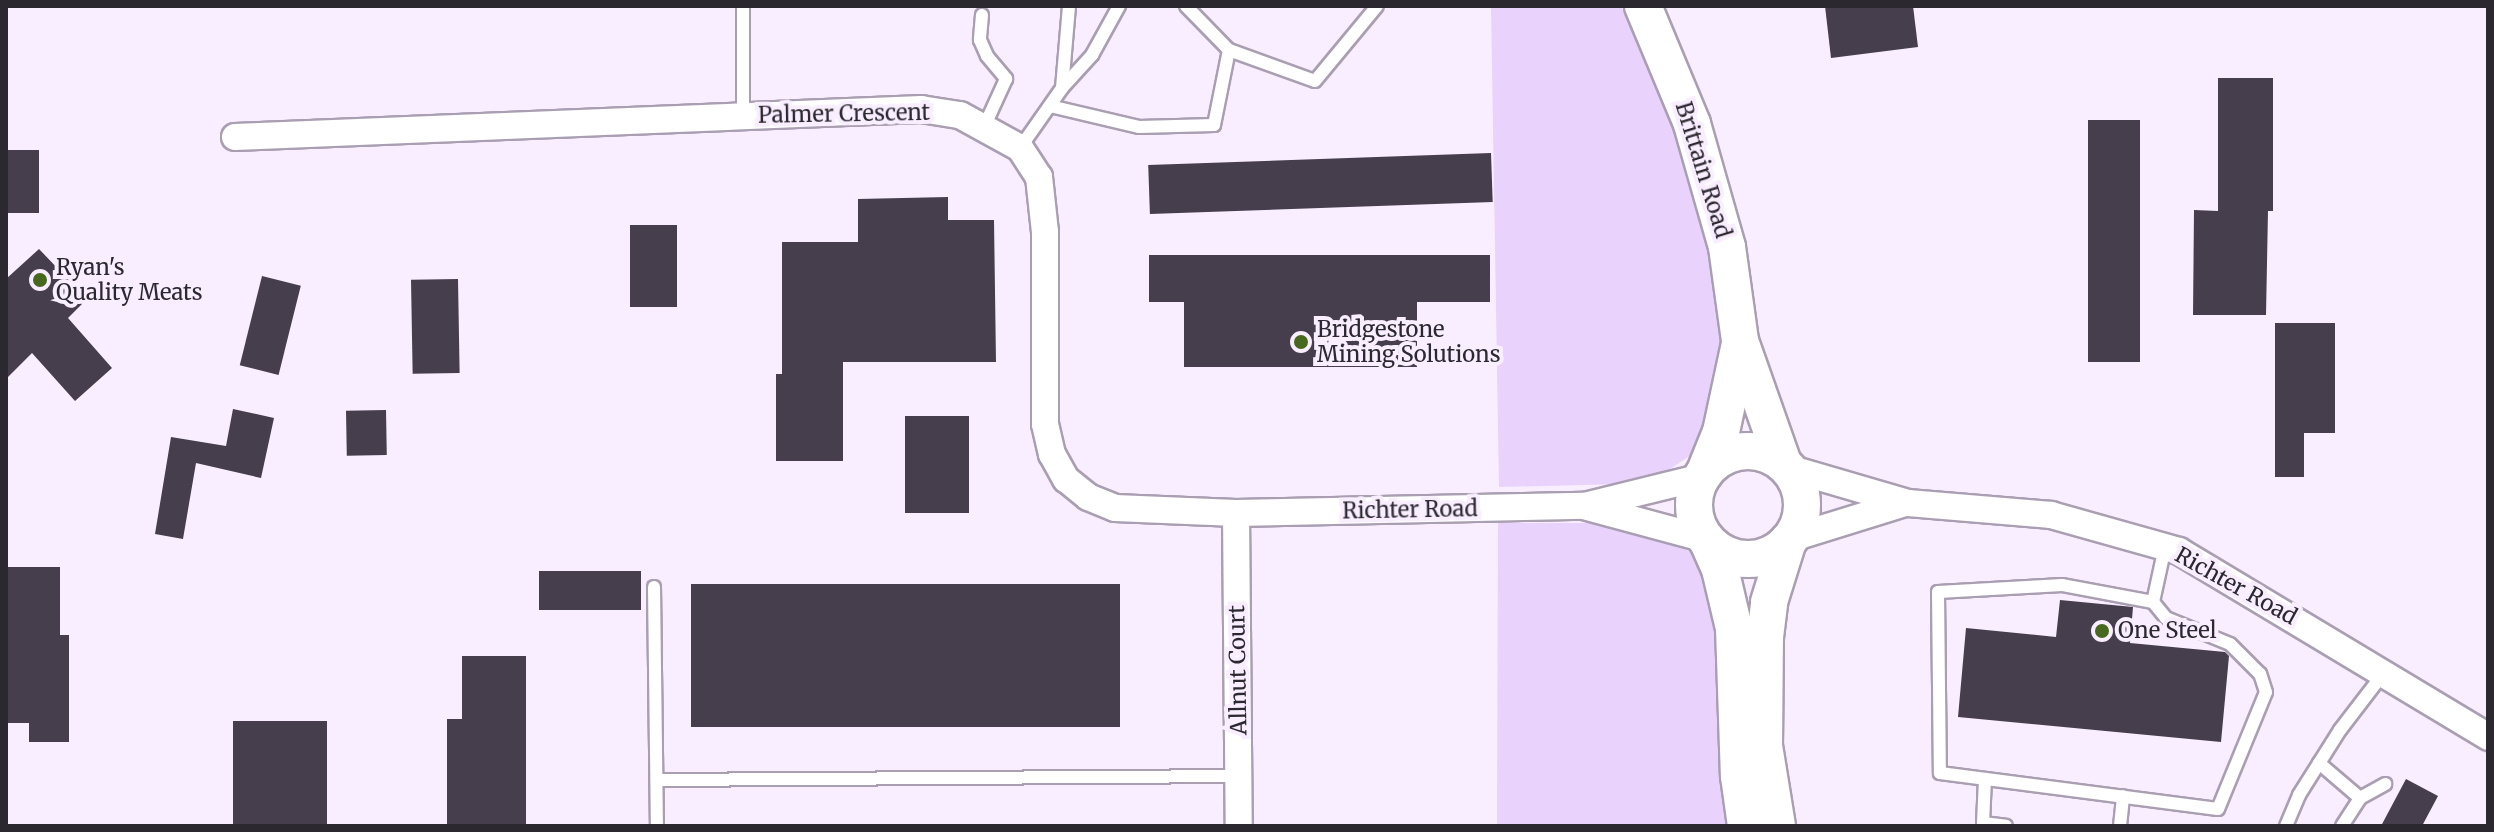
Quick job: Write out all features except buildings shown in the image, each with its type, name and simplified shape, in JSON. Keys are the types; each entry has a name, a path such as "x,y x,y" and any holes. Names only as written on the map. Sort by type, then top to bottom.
{"main road":[{"name":"Brittain Road","path":"1643,6 1692,124 1720,217 1734,280 1740,341 1786,466"},
{"name":"Brittain Road","path":"1703,476 1721,432 1740,341"},
{"path":"1746,826 1739,776 1734,628 1720,569 1694,508 1703,476 1716,461 1732,453 1750,451 1767,454 1786,466 1802,495 1802,510 1769,602 1765,637 1764,746 1777,826"},
{"path":"1707,540 1723,553 1740,559 1757,559 1774,553 1790,540"}],"street":[{"name":"Palmer Crescent","path":"235,137 921,109 960,115 1020,148"},
{"path":"1020,148 1039,177 1045,232 1045,424 1052,454 1066,479 1088,497 1115,508 1236,513"},
{"name":"Richter Road","path":"1786,466 1908,503 2051,515 2179,551 2488,737"},
{"name":"Richter Road","path":"1236,513 1584,506 1703,476"},
{"name":"Richter Road","path":"1790,540 1908,503"},
{"name":"Richter Road","path":"1584,506 1707,540"},
{"name":"Allnut Court","path":"1236,513 1239,826"}],"lane":[{"path":"743,6 743,117"},
{"path":"1062,88 1069,6"},
{"path":"1020,148 1062,88 1092,55 1119,6"},
{"path":"1186,6 1229,50 1315,81 1377,6"},
{"path":"982,15 980,40 987,56 1006,79 984,127"},
{"path":"1050,106 1139,127 1214,125 1229,50"},
{"path":"2153,602 2165,547"},
{"path":"2062,585 2153,602 2166,618 2230,644 2260,674 2266,692 2218,809 1985,779 1940,773 1938,592 2062,585"},
{"path":"654,587 657,826"},
{"path":"2286,826 2299,795 2319,763 2383,674"},
{"path":"2319,763 2360,798"},
{"path":"657,780 1239,776"},
{"path":"1985,779 1983,823 2006,826"},
{"path":"2342,826 2360,798 2385,784"},
{"path":"2120,826 2123,796"}],"shaded area":[{"path":"1491,6 1621,6 1661,86 1692,172 1716,271 1723,351 1708,427 1691,455 1667,471 1621,484 1499,487"},
{"path":"1498,523 1607,523 1654,533 1692,553 1714,589 1734,826 1497,826"}],"place":[{"name":"Ryan's Quality Meats","path":"40,280"},
{"name":"Bridgestone Mining Solutions","path":"1301,342"},
{"name":"One Steel","path":"2102,631"}]}
